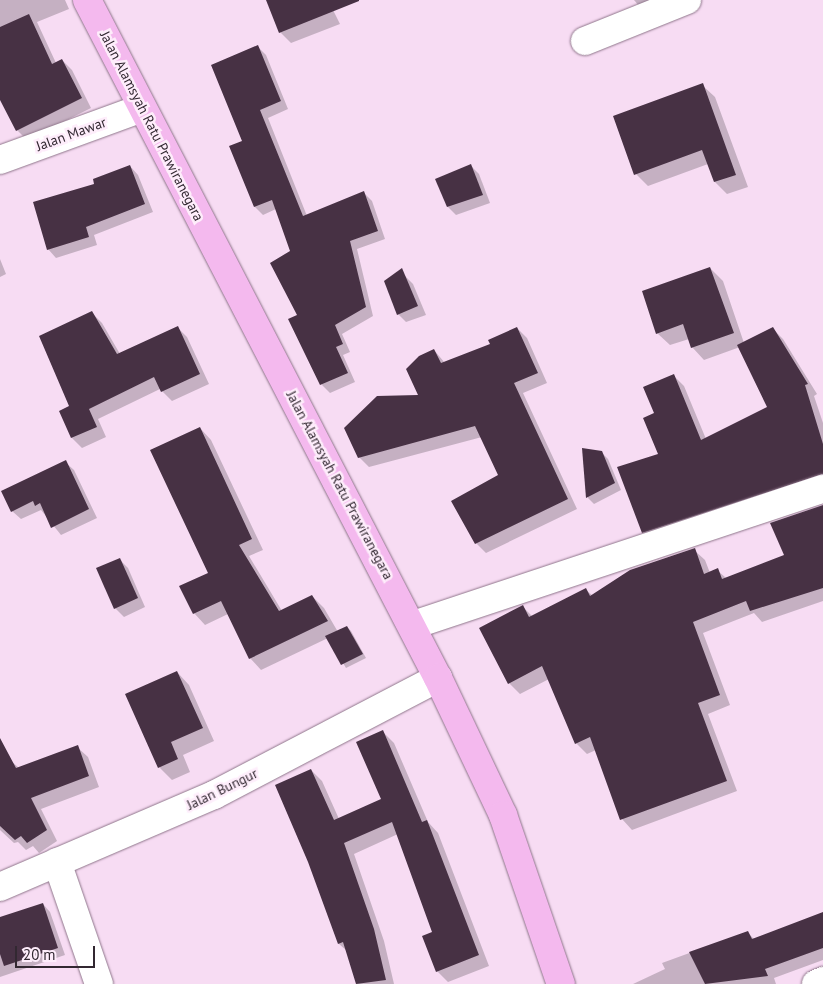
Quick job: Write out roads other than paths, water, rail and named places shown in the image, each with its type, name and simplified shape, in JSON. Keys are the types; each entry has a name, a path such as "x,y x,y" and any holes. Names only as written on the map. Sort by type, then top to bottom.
{"main road":[{"name":"Jalan Alamsyah Ratu Prawiranegara","path":"87,0 413,625 502,815 561,984"}],"street":[{"path":"585,40 686,0"},
{"name":"Jalan Mawar","path":"0,160 142,108"},
{"path":"413,625 823,489"},
{"name":"Jalan Bungur","path":"0,887 214,795 438,678"},
{"path":"57,862 99,984"},
{"path":"816,984 823,982"}]}
